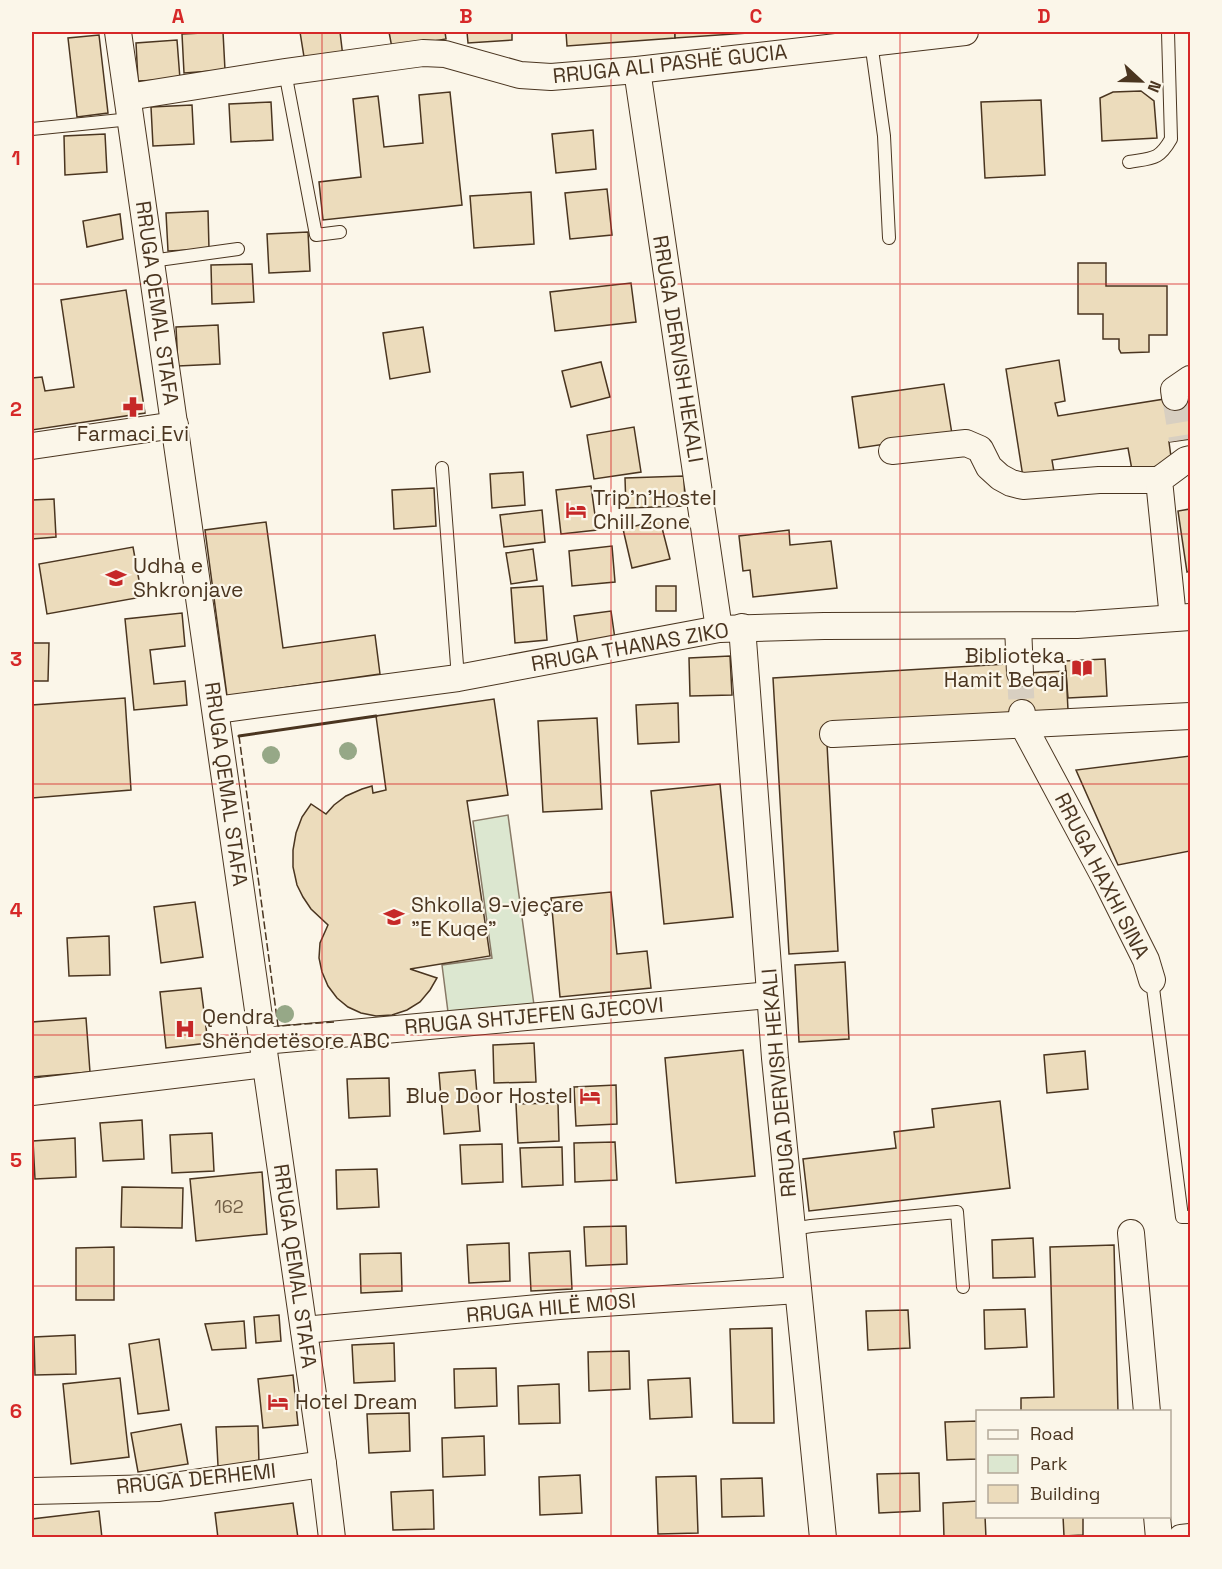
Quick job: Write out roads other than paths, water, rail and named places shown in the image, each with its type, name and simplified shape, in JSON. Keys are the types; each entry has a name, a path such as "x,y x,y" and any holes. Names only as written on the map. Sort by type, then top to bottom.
{"street":[{"name":"RRUGA QEMAL STAFA","path":"118,32 332,1538"},
{"name":"RRUGA ALI PASHË GUCIA","path":"129,108 285,72 423,53 445,54 520,75 551,77 637,70 964,32"},
{"name":"RRUGA DERVISH HEKALI","path":"637,70 731,628 770,995 823,1538"},
{"path":"32,446 175,425"},
{"path":"892,451 966,443 980,449 989,467 1000,477 1023,486 1099,480 1159,480 1186,453"},
{"path":"1159,480 1182,618"},
{"name":"RRUGA THANAS ZIKO","path":"216,710 458,678 731,628 1077,626 1182,618"},
{"path":"1018,626 1020,673"},
{"path":"833,734 1023,719 1191,716"},
{"name":"RRUGA HAXHI SINA","path":"1023,719 1146,960 1152,980"},
{"name":"RRUGA SHTJEFEN GJECOVI","path":"32,1092 264,1053 770,995"},
{"path":"1131,1233 1147,1410"},
{"name":"RRUGA HILË MOSI","path":"304,1330 559,1306 798,1290"},
{"name":"RRUGA DERHEMI","path":"32,1491 159,1488 323,1464"},
{"path":"1157,1518 1159,1538"},
{"path":"1181,1538 1191,1537"}],"lane":[{"path":"1129,162 1155,158 1165,150 1171,139 1168,32"},
{"path":"871,42 884,136 889,238"},
{"path":"285,72 316,235 340,231"},
{"path":"32,129 129,108"},
{"path":"151,261 238,249"},
{"path":"442,468 458,678"},
{"name":"RRUGA HAXHI SINA","path":"1152,980 1182,1217 1191,1217"},
{"path":"792,1229 957,1212 963,1287"}],"tunnel":[{"path":"1175,397 1182,440"},
{"path":"1020,673 1022,713"}],"place":[{"name":"Farmaci Evi","path":"133,407"},
{"name":"Trip'n'Hostel Chill Zone","path":"576,510"},
{"name":"Udha e Shkronjave","path":"116,578"},
{"name":"Biblioteka Hamit Beqaj","path":"1082,668"},
{"name":"Shkolla 9-vjeçare \"E Kuqe\"","path":"394,917"},
{"name":"Qendra Shëndetësore ABC","path":"185,1029"},
{"name":"Blue Door Hostel","path":"590,1096"},
{"name":"Hotel Dream","path":"278,1402"}]}
